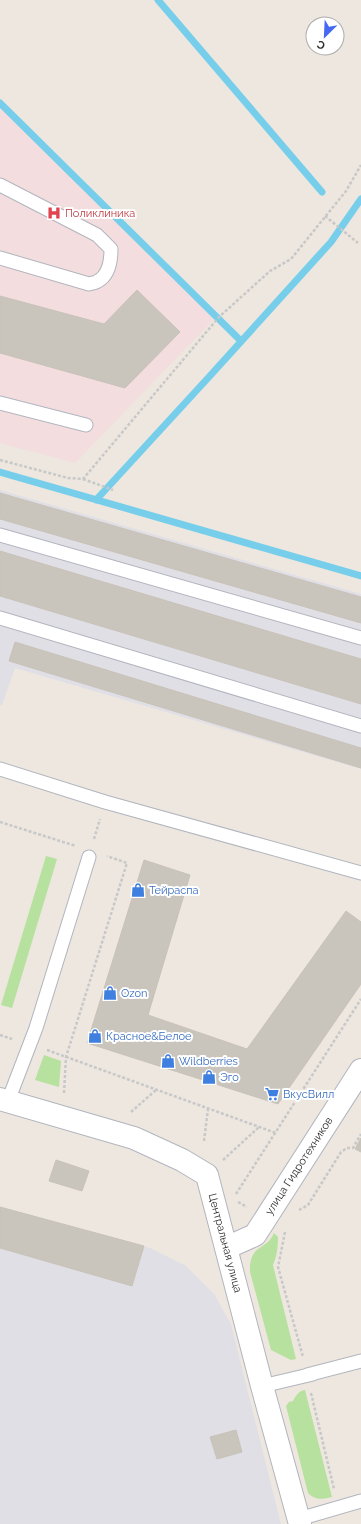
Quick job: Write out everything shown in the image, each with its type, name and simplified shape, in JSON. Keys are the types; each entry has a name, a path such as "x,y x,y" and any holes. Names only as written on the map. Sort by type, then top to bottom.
{"street":[{"name":"улица Гидротехников","path":"226,1248 255,1235 361,1070"},
{"name":"Центральная улица","path":"4,1100 134,1138 182,1160 207,1175 262,1386 300,1521"}],"lane":[{"path":"0,184 97,235 111,249 111,262 104,275 98,281 88,284 0,258"},
{"path":"0,403 86,425"},
{"path":"0,535 361,638"},
{"path":"0,618 361,726"},
{"path":"0,770 106,802 361,873"},
{"path":"4,1100 30,1044 90,854"},
{"path":"262,1386 361,1361"},
{"path":"300,1521 361,1502"}],"path":[{"path":"83,480 219,317 270,270 291,259 346,191 361,165"},
{"path":"326,216 358,243"},
{"path":"0,460 68,478 83,480 113,490"},
{"path":"90,854 101,815"},
{"path":"0,822 90,854 127,863 66,1057 64,1093"},
{"path":"250,1208 233,1199 361,999"},
{"path":"0,1035 30,1044 276,1133"},
{"path":"131,1112 156,1090"},
{"path":"204,1141 208,1109"},
{"path":"218,1164 259,1126"},
{"path":"295,1212 308,1205 341,1152 347,1148 353,1148 361,1134"},
{"path":"285,1230 278,1267 302,1354"},
{"path":"310,1385 336,1496"}],"shaded area":[{"name":"Поликлиника","path":"0,108 215,318 75,463 0,443"},
{"path":"0,490 361,594 361,769 15,668 2,705 0,705"},
{"path":"0,1207 150,1248 186,1266 214,1294 231,1324 281,1524 0,1524"}],"green space":[{"path":"46,856 57,859 12,1008 1,1005"},
{"path":"44,1055 61,1061 59,1087 35,1080"},
{"path":"274,1233 278,1237 278,1241 273,1265 296,1359 291,1360 271,1350 250,1272 252,1256 271,1239"},
{"path":"305,1390 332,1497 322,1499 316,1498 308,1493 286,1406 289,1402 293,1401 299,1392"}],"building":[{"path":"137,290 180,332 125,388 0,353 0,296 104,324"},
{"path":"0,493 361,597 361,623 0,519"},
{"path":"0,551 361,659 361,704 0,596"},
{"path":"15,642 361,748 361,768 9,661"},
{"path":"144,860 190,875 148,1015 247,1049 346,911 361,922 361,984 278,1104 87,1043"},
{"path":"361,1138 361,1152 355,1149"},
{"path":"56,1160 89,1171 82,1191 49,1181"},
{"path":"0,1207 144,1246 132,1286 0,1248"},
{"path":"236,1430 242,1452 217,1459 210,1437"}],"waterway":[{"path":"158,0 322,192"},
{"path":"0,103 241,341"},
{"path":"96,500 331,242 361,199"},
{"path":"0,472 361,576"}],"place":[{"name":"Поликлиника","path":"54,213"},
{"name":"Тейраспа","path":"138,890"},
{"name":"Ozon","path":"110,993"},
{"name":"Красное&Белое","path":"95,1036"},
{"name":"Wildberries","path":"168,1061"},
{"name":"Эго","path":"209,1077"},
{"name":"ВкусВилл","path":"272,1094"}]}
